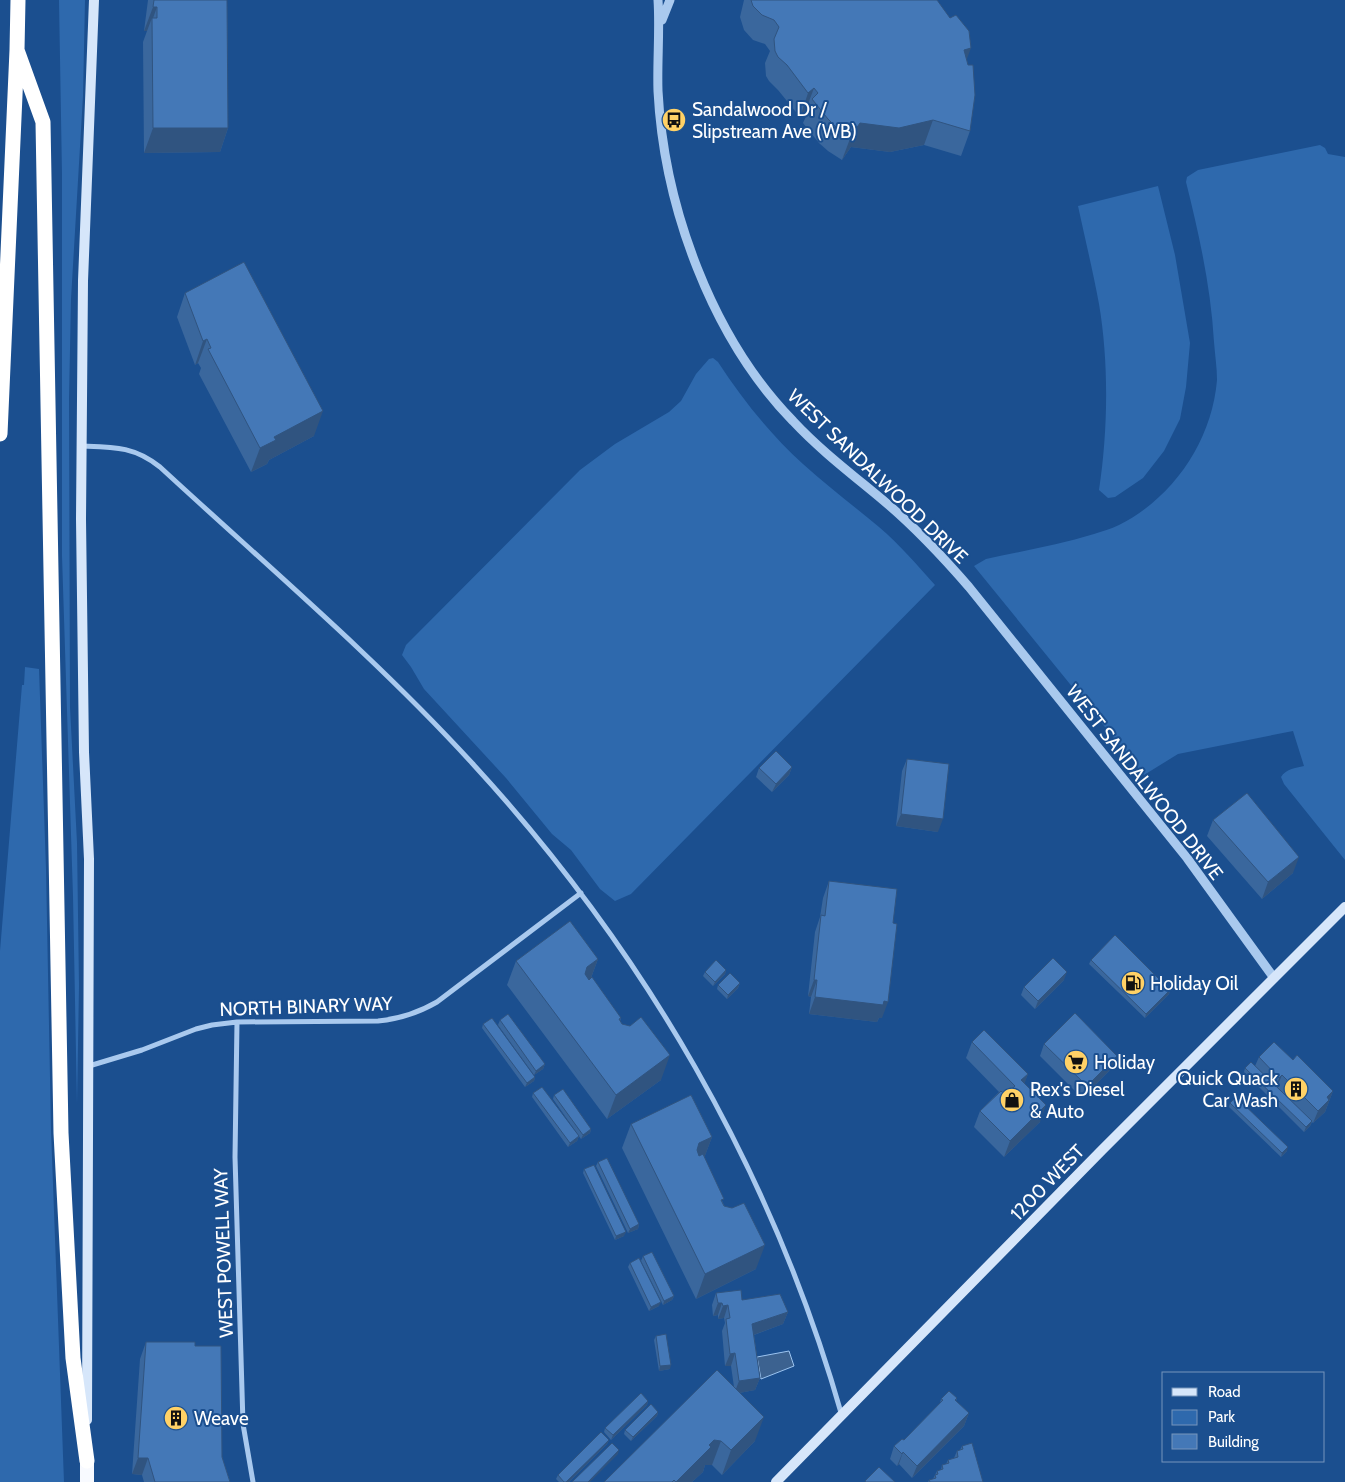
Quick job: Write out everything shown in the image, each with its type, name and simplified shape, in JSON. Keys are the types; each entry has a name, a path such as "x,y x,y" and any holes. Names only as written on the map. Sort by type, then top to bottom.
{"highway":[{"path":"0,434 18,0"},
{"path":"17,50 43,122 61,1133 72,1358 87,1461 86,1482"}],"main road":[{"path":"87,1461 89,859 81,617 81,446 83,281 94,0"},
{"name":"1200 WEST","path":"776,1482 1102,1150 1345,907"}],"street":[{"name":"WEST SANDALWOOD DRIVE","path":"658,0 658,92 668,166 676,201 686,236 709,297 747,364 771,397 792,420 837,463 904,519 970,587 1187,858 1274,978"},
{"name":"WEST SANDALWOOD DRIVE","path":"658,35 670,0"},
{"path":"81,446 118,447 130,450 160,467 353,643 426,715 510,805 581,893 646,985 673,1028 707,1087 745,1160 780,1240 805,1304 825,1358 842,1416"},
{"name":"NORTH BINARY WAY","path":"89,1066 142,1050 196,1029 212,1025 236,1022 378,1021 396,1019 415,1013 436,1002 581,893"},
{"name":"WEST POWELL WAY","path":"236,1022 235,1157 243,1424 253,1482"}],"green space":[{"path":"59,0 85,0 83,96 71,299 69,399 70,707 77,843 79,986 77,1105 73,896 62,556 62,175"},
{"path":"1320,145 1325,148 1328,154 1345,157 1345,860 1284,784 1281,777 1294,768 1304,766 1293,731 1178,754 1144,775 974,566 986,559 1067,541 1116,526 1139,514 1172,483 1198,446 1214,403 1217,380 1207,281 1186,182 1187,177 1198,170"},
{"path":"1158,186 1175,255 1190,343 1186,387 1180,419 1164,451 1143,478 1115,497 1108,498 1099,490 1106,421 1106,373 1102,327 1097,292 1078,206"},
{"path":"713,358 718,362 757,416 779,441 812,472 887,534 935,585 631,894 615,901 600,889 571,850 552,834 506,778 424,689 402,655 406,645 580,470 615,444 669,412 681,401 696,374 709,359"},
{"path":"25,667 39,669 46,869 51,1130 64,1482 0,1482 0,951"}],"shaded area":[{"path":"789,1351 794,1366 761,1379 757,1357"}],"building":[{"path":"154,0 227,0 228,128 153,128 152,18 157,18 157,7 153,7"},
{"path":"751,0 937,0 950,18 956,15 969,31 971,48 964,50 968,65 973,65 975,95 970,131 933,120 899,128 860,123 851,136 836,127 812,99 818,93 814,88 808,93 787,65 778,57 775,51 774,39 779,27 774,20 762,15 753,6"},
{"path":"244,262 323,411 274,437 276,440 260,448 208,349 211,348 207,339 203,341 185,293"},
{"path":"776,751 792,767 776,784 759,768"},
{"path":"907,759 949,764 943,819 901,814"},
{"path":"1247,793 1299,857 1268,882 1213,820"},
{"path":"829,881 897,889 893,923 897,924 888,1002 884,1001 883,1005 815,997 817,980 814,980 821,915 825,916"},
{"path":"570,921 598,959 587,967 585,974 589,980 592,977 621,1018 619,1019 622,1024 630,1026 641,1017 670,1055 616,1095 516,961"},
{"name":"Holiday Oil","path":"1115,935 1170,990 1146,1014 1091,960"},
{"path":"1053,958 1067,972 1038,1001 1024,987"},
{"path":"716,960 726,970 715,982 705,972"},
{"path":"730,973 740,983 728,995 718,985"},
{"name":"Holiday","path":"1075,1013 1117,1056 1087,1086 1044,1044"},
{"path":"508,1014 545,1064 536,1071 500,1020"},
{"path":"492,1018 535,1077 527,1083 483,1024"},
{"path":"984,1030 1028,1074 1021,1080 1046,1105 1010,1141 980,1111 1001,1091 1005,1095 1015,1086 972,1042"},
{"path":"1274,1042 1293,1060 1297,1055 1333,1091 1327,1097 1329,1100 1318,1111 1282,1075 1279,1078 1259,1057"},
{"path":"1251,1062 1312,1121 1306,1127 1245,1068"},
{"path":"542,1087 579,1136 570,1143 533,1093"},
{"path":"563,1089 591,1129 583,1135 554,1095"},
{"path":"691,1095 712,1137 699,1143 697,1150 699,1156 703,1154 724,1199 721,1200 724,1206 732,1208 744,1203 765,1245 705,1274 631,1124"},
{"path":"1236,1097 1288,1147 1282,1153 1230,1103"},
{"path":"607,1158 639,1224 630,1229 598,1162"},
{"path":"594,1165 626,1232 616,1236 584,1169"},
{"path":"652,1252 674,1296 664,1301 643,1256"},
{"path":"639,1258 661,1302 651,1307 630,1263"},
{"path":"741,1290 742,1300 780,1294 788,1312 752,1324 760,1378 739,1381 735,1353 730,1354 726,1319 730,1318 728,1305 723,1306 722,1303 718,1303 716,1293"},
{"path":"666,1334 671,1365 660,1366 656,1336"},
{"name":"Weave","path":"146,1342 195,1342 195,1346 221,1346 222,1457 230,1482 155,1482 148,1458 138,1458"},
{"path":"717,1370 764,1417 731,1450 721,1441 714,1440 709,1445 711,1447 676,1482 674,1480 672,1482 604,1482"},
{"path":"949,1391 957,1398 955,1400 969,1413 917,1466 894,1446 902,1439 904,1440 943,1400 941,1399"},
{"path":"641,1393 648,1401 613,1435 605,1428"},
{"path":"651,1404 658,1412 633,1437 625,1430"},
{"path":"601,1432 609,1440 564,1482 558,1475"},
{"path":"612,1443 619,1450 588,1482 572,1482"},
{"path":"972,1443 983,1482 930,1482 929,1480 936,1478 937,1471 943,1469 942,1465 949,1463 948,1460 958,1457 957,1451 963,1449 962,1446"},
{"path":"879,1467 895,1482 866,1482"}],"place":[{"name":"Sandalwood Dr / Slipstream Ave (WB)","path":"674,120"},
{"name":"Holiday Oil","path":"1133,983"},
{"name":"Holiday","path":"1076,1062"},
{"name":"Quick Quack Car Wash","path":"1296,1089"},
{"name":"Rex's Diesel & Auto","path":"1012,1100"},
{"name":"Weave","path":"176,1418"}]}
